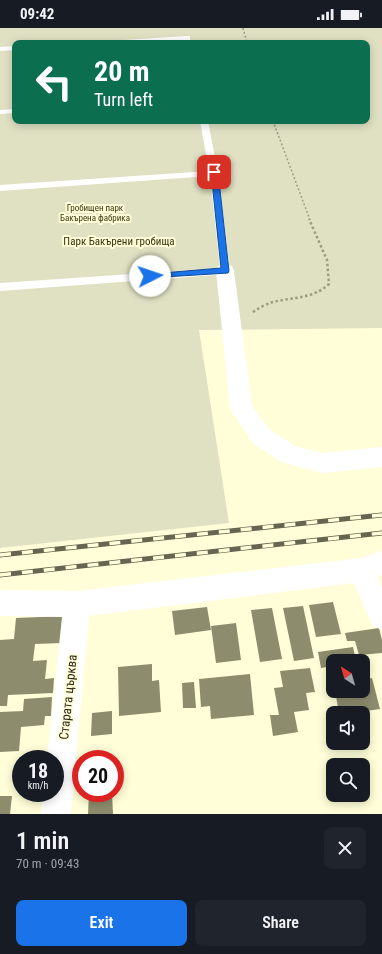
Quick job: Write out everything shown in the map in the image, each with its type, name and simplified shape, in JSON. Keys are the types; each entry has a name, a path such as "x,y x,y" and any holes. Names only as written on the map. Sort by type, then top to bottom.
{"street":[{"path":"225,271 241,409 261,436 289,455 323,463 382,457"},
{"path":"0,603 77,604 372,566 382,618"},
{"name":"Старата църква","path":"56,814 77,604"}],"lane":[{"path":"185,28 187,40"},
{"path":"0,49 12,48"},
{"path":"0,112 12,111"},
{"path":"0,287 225,271 214,172 205,124"},
{"path":"0,188 214,172"}],"path":[{"path":"243,28 246,40"},
{"path":"232,325 272,302 309,296 324,290 329,284 327,260 314,232 274,124"}],"green space":[{"name":"Парк Бакърени гробища","path":"0,28 382,28 382,328 199,330 229,523 0,548"}],"building":[{"path":"333,602 341,634 316,637 309,605"},
{"path":"303,606 314,658 294,661 283,608"},
{"path":"207,607 211,630 175,635 172,611"},
{"path":"272,608 282,659 260,662 251,610"},
{"path":"64,616 62,643 35,644 33,661 47,660 45,679 54,678 53,693 8,695 7,706 0,706 0,640 14,639 16,618"},
{"path":"236,623 241,660 216,663 211,626"},
{"path":"379,628 382,640 382,653 359,654 355,641 347,641 345,633"},
{"path":"353,647 354,654 326,654 326,667 321,668 318,652"},
{"path":"152,664 152,681 159,680 161,712 119,716 118,667"},
{"path":"310,668 315,692 306,693 309,710 294,712 298,732 273,736 270,715 279,715 274,688 283,687 280,671"},
{"path":"250,674 254,715 211,719 210,706 201,707 199,679"},
{"path":"370,678 372,678 380,709 370,710 370,706 338,706 336,698 370,698"},
{"path":"194,682 196,708 183,708 182,683"},
{"path":"52,697 51,716 45,716 44,725 21,727 19,750 0,752 0,712 23,711 24,699"},
{"path":"112,711 112,734 91,736 92,713"},
{"path":"0,796 12,796 10,814 0,814"},
{"path":"89,802 112,802 113,814 88,814"}],"railway":[{"path":"0,555 382,515"},
{"path":"0,575 382,533"}],"route":[{"path":"150,276 225,271 214,172"}],"park label":[{"name":"Гробищен парк Бакърена фабрика","path":"95,214"}]}
